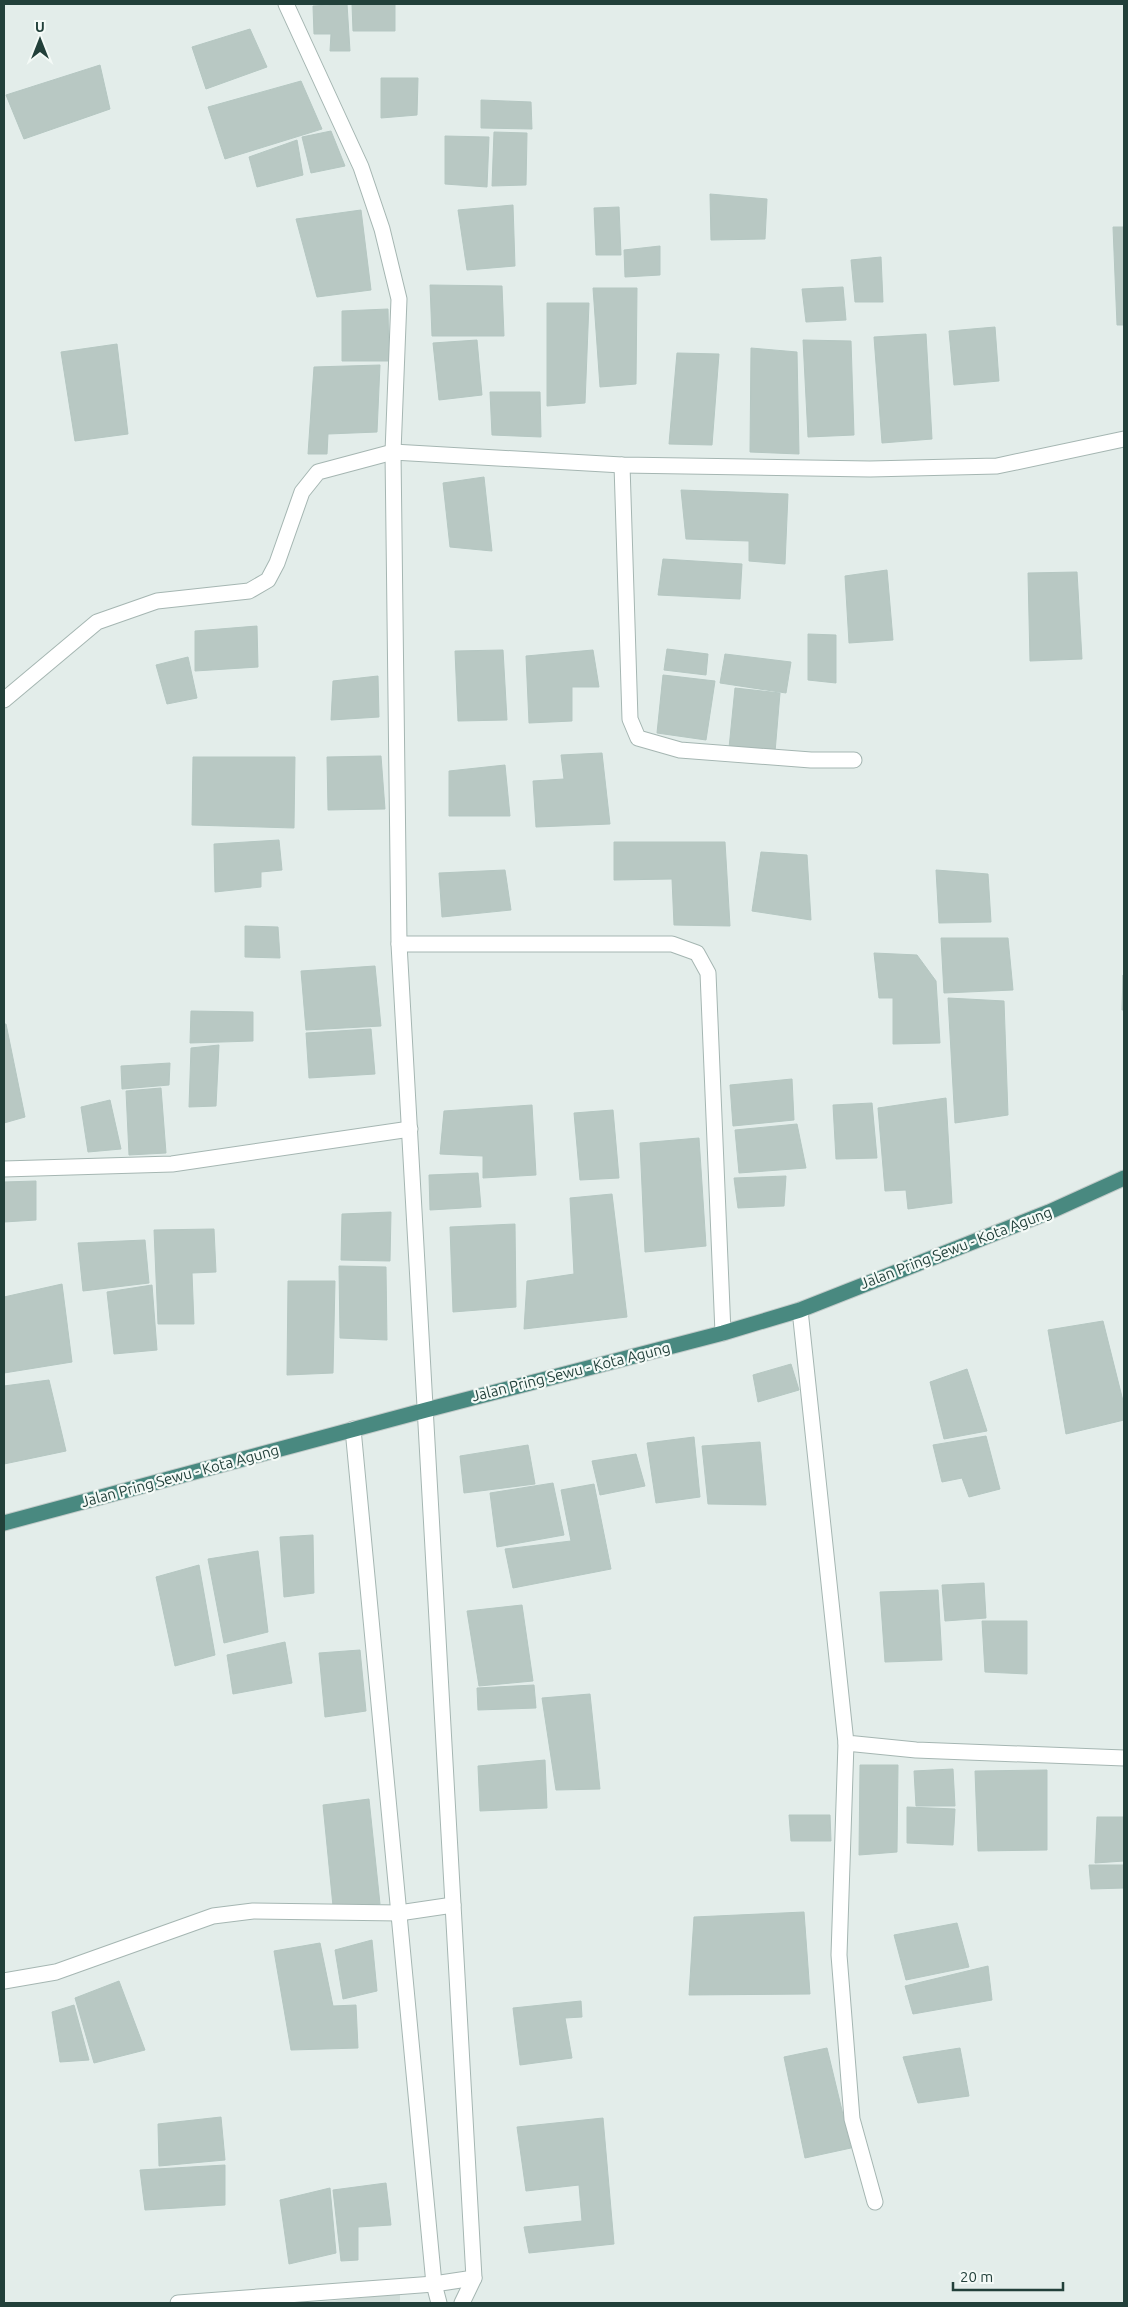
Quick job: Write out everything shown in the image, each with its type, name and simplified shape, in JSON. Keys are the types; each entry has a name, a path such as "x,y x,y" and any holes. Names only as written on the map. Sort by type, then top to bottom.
{"highway":[{"name":"Jalan Pring Sewu - Kota Agung","path":"4,1523 353,1429 723,1333 800,1310 1049,1212 1124,1178"}],"street":[{"path":"286,4 361,167 382,229 399,299 393,452 399,944 474,2278 462,2303"},
{"path":"4,700 97,622 157,601 248,591 268,580 277,563 302,492 318,472 393,452 622,465 870,470 997,466 1124,439"},
{"path":"622,465 630,719 638,738 680,750 811,760 854,760"},
{"path":"399,944 672,944 697,953 708,973 723,1333"},
{"path":"4,1169 172,1164 410,1129"},
{"path":"800,1310 846,1743 839,1955 852,2119 875,2202"},
{"path":"353,1429 434,2284 439,2303"},
{"path":"846,1743 934,1751 1124,1758"},
{"path":"4,1980 56,1972 212,1916 253,1912 398,1913 453,1905"},
{"path":"178,2303 434,2284 474,2278"}],"shaded area":[{"path":"400,2294 400,2303 308,2303"}],"building":[{"path":"347,4 350,51 330,51 331,34 314,34 313,6"},
{"path":"352,4 395,4 395,31 353,31"},
{"path":"250,29 267,67 206,89 192,47"},
{"path":"100,65 110,109 24,139 6,95"},
{"path":"381,78 418,78 417,115 381,118"},
{"path":"301,81 322,129 225,159 208,107"},
{"path":"481,100 531,102 532,129 481,128"},
{"path":"331,131 345,166 311,173 302,137"},
{"path":"494,132 527,133 526,185 492,186"},
{"path":"445,136 489,137 487,187 445,184"},
{"path":"297,140 303,175 257,187 249,157"},
{"path":"710,194 767,199 765,239 711,240"},
{"path":"513,205 515,266 467,270 458,210"},
{"path":"619,207 621,255 596,255 594,208"},
{"path":"361,210 371,290 317,297 296,219"},
{"path":"1113,227 1124,227 1124,325 1117,325"},
{"path":"660,246 660,275 625,277 624,250"},
{"path":"881,257 883,302 855,302 851,260"},
{"path":"430,285 502,286 504,336 432,336"},
{"path":"843,287 846,320 806,322 802,289"},
{"path":"593,288 637,288 636,384 600,387"},
{"path":"547,303 589,303 585,403 547,406"},
{"path":"388,309 389,361 342,361 342,311"},
{"path":"995,327 999,381 954,385 949,331"},
{"path":"926,334 932,439 882,443 874,337"},
{"path":"477,340 482,395 439,400 433,343"},
{"path":"803,340 851,341 854,435 808,437"},
{"path":"117,344 128,434 75,441 61,352"},
{"path":"751,348 797,352 799,454 750,452"},
{"path":"677,353 719,354 712,445 669,444"},
{"path":"380,365 377,432 328,434 327,454 308,454 314,367"},
{"path":"490,392 540,392 541,437 492,435"},
{"path":"484,477 492,551 450,547 443,483"},
{"path":"681,490 788,494 785,564 749,561 749,541 686,539"},
{"path":"663,559 742,564 740,599 658,595"},
{"path":"887,570 893,640 849,643 845,576"},
{"path":"1077,572 1082,659 1030,661 1028,573"},
{"path":"257,626 258,667 195,671 195,631"},
{"path":"808,634 836,635 836,683 808,680"},
{"path":"667,649 708,654 706,675 664,670"},
{"path":"503,650 507,720 458,721 455,651"},
{"path":"593,650 599,687 572,687 572,721 529,723 526,656"},
{"path":"725,654 791,662 786,693 720,683"},
{"path":"188,657 197,698 167,704 156,665"},
{"path":"663,675 715,681 706,740 657,733"},
{"path":"378,676 379,717 331,720 333,681"},
{"path":"735,688 780,693 775,752 729,748"},
{"path":"602,753 610,824 536,827 533,781 564,779 561,755"},
{"path":"381,756 385,809 328,810 327,757"},
{"path":"193,757 295,757 294,828 192,825"},
{"path":"505,765 510,816 449,816 449,771"},
{"path":"279,840 282,870 261,872 261,887 215,892 214,844"},
{"path":"614,842 725,842 730,926 674,925 672,879 614,880"},
{"path":"761,852 807,855 811,920 752,911"},
{"path":"505,870 511,910 442,917 439,873"},
{"path":"936,870 988,874 991,922 939,923"},
{"path":"245,926 278,927 280,958 245,957"},
{"path":"941,938 1008,938 1013,990 944,993"},
{"path":"874,953 917,955 936,981 940,1043 893,1044 893,998 879,998"},
{"path":"375,966 381,1026 306,1030 301,971"},
{"path":"1123,975 1124,1010 1122,1010"},
{"path":"948,998 1004,1001 1008,1115 955,1123"},
{"path":"191,1011 253,1012 253,1041 190,1043"},
{"path":"4,1024 6,1024 25,1117 4,1123"},
{"path":"371,1029 375,1074 309,1078 306,1033"},
{"path":"219,1045 216,1106 189,1107 191,1048"},
{"path":"170,1063 169,1085 122,1089 121,1066"},
{"path":"792,1079 794,1120 733,1126 730,1085"},
{"path":"161,1088 166,1153 129,1155 126,1091"},
{"path":"946,1098 952,1203 908,1209 906,1190 885,1191 878,1108"},
{"path":"110,1100 121,1149 88,1152 81,1107"},
{"path":"872,1103 877,1158 836,1159 833,1105"},
{"path":"532,1105 536,1175 483,1178 483,1156 440,1154 444,1111"},
{"path":"613,1110 619,1178 580,1180 574,1113"},
{"path":"797,1124 806,1168 739,1173 735,1130"},
{"path":"699,1138 706,1246 645,1252 640,1143"},
{"path":"478,1173 481,1207 430,1210 429,1175"},
{"path":"786,1176 784,1206 738,1208 734,1178"},
{"path":"36,1181 36,1220 4,1222 4,1182"},
{"path":"612,1194 627,1317 524,1329 527,1281 574,1274 570,1198"},
{"path":"391,1212 390,1261 341,1260 342,1214"},
{"path":"515,1224 516,1307 453,1312 450,1227"},
{"path":"214,1229 216,1272 192,1273 194,1324 158,1324 154,1230"},
{"path":"145,1240 149,1283 83,1291 78,1243"},
{"path":"339,1266 386,1267 387,1340 340,1338"},
{"path":"288,1281 335,1281 333,1373 287,1375"},
{"path":"62,1284 72,1362 4,1373 4,1297"},
{"path":"152,1285 157,1350 114,1354 107,1292"},
{"path":"1103,1321 1124,1405 1124,1420 1066,1434 1048,1330"},
{"path":"791,1364 799,1390 758,1402 753,1375"},
{"path":"967,1369 987,1431 944,1439 930,1382"},
{"path":"49,1380 66,1451 4,1464 4,1386"},
{"path":"986,1436 1000,1489 969,1497 962,1478 942,1482 933,1445"},
{"path":"694,1437 700,1497 656,1503 647,1443"},
{"path":"760,1442 766,1505 708,1504 702,1446"},
{"path":"528,1445 535,1484 464,1493 460,1456"},
{"path":"636,1454 645,1486 600,1495 592,1461"},
{"path":"553,1483 564,1535 497,1547 490,1493"},
{"path":"594,1484 611,1569 513,1588 505,1549 571,1541 561,1490"},
{"path":"313,1535 314,1593 284,1597 280,1537"},
{"path":"258,1551 268,1632 224,1643 208,1559"},
{"path":"199,1565 215,1655 175,1666 156,1577"},
{"path":"984,1583 986,1618 945,1621 942,1585"},
{"path":"938,1590 942,1660 885,1662 880,1592"},
{"path":"522,1605 533,1681 479,1686 467,1611"},
{"path":"982,1621 1027,1621 1027,1674 985,1672"},
{"path":"285,1642 292,1683 233,1694 227,1655"},
{"path":"360,1650 366,1711 325,1717 319,1653"},
{"path":"534,1685 536,1708 478,1710 477,1688"},
{"path":"590,1694 600,1789 556,1790 542,1698"},
{"path":"545,1760 547,1808 480,1811 478,1766"},
{"path":"860,1765 898,1765 897,1852 859,1855"},
{"path":"953,1769 955,1806 916,1806 914,1771"},
{"path":"1047,1770 1047,1850 978,1851 975,1771"},
{"path":"369,1799 380,1904 333,1906 323,1805"},
{"path":"907,1807 955,1809 953,1845 907,1843"},
{"path":"789,1815 830,1815 831,1841 791,1841"},
{"path":"1097,1817 1124,1817 1124,1861 1095,1863"},
{"path":"1089,1865 1124,1865 1124,1888 1091,1889"},
{"path":"804,1912 810,1994 689,1995 694,1917"},
{"path":"957,1923 969,1967 906,1980 894,1935"},
{"path":"372,1940 377,1991 343,1999 335,1950"},
{"path":"320,1943 333,2006 356,2005 358,2048 291,2050 274,1951"},
{"path":"988,1966 992,2000 913,2014 905,1986"},
{"path":"119,1981 145,2050 94,2063 75,1998"},
{"path":"581,2001 582,2017 565,2018 572,2058 520,2065 513,2008"},
{"path":"74,2005 89,2060 60,2062 52,2012"},
{"path":"827,2048 851,2148 805,2158 784,2057"},
{"path":"960,2048 969,2096 918,2103 903,2057"},
{"path":"221,2117 225,2160 159,2166 158,2124"},
{"path":"603,2118 614,2244 529,2253 524,2227 582,2221 579,2185 526,2191 517,2127"},
{"path":"225,2165 225,2205 145,2210 140,2170"},
{"path":"386,2183 391,2225 358,2227 358,2260 341,2261 333,2190"},
{"path":"330,2188 336,2253 289,2264 280,2200"}]}
